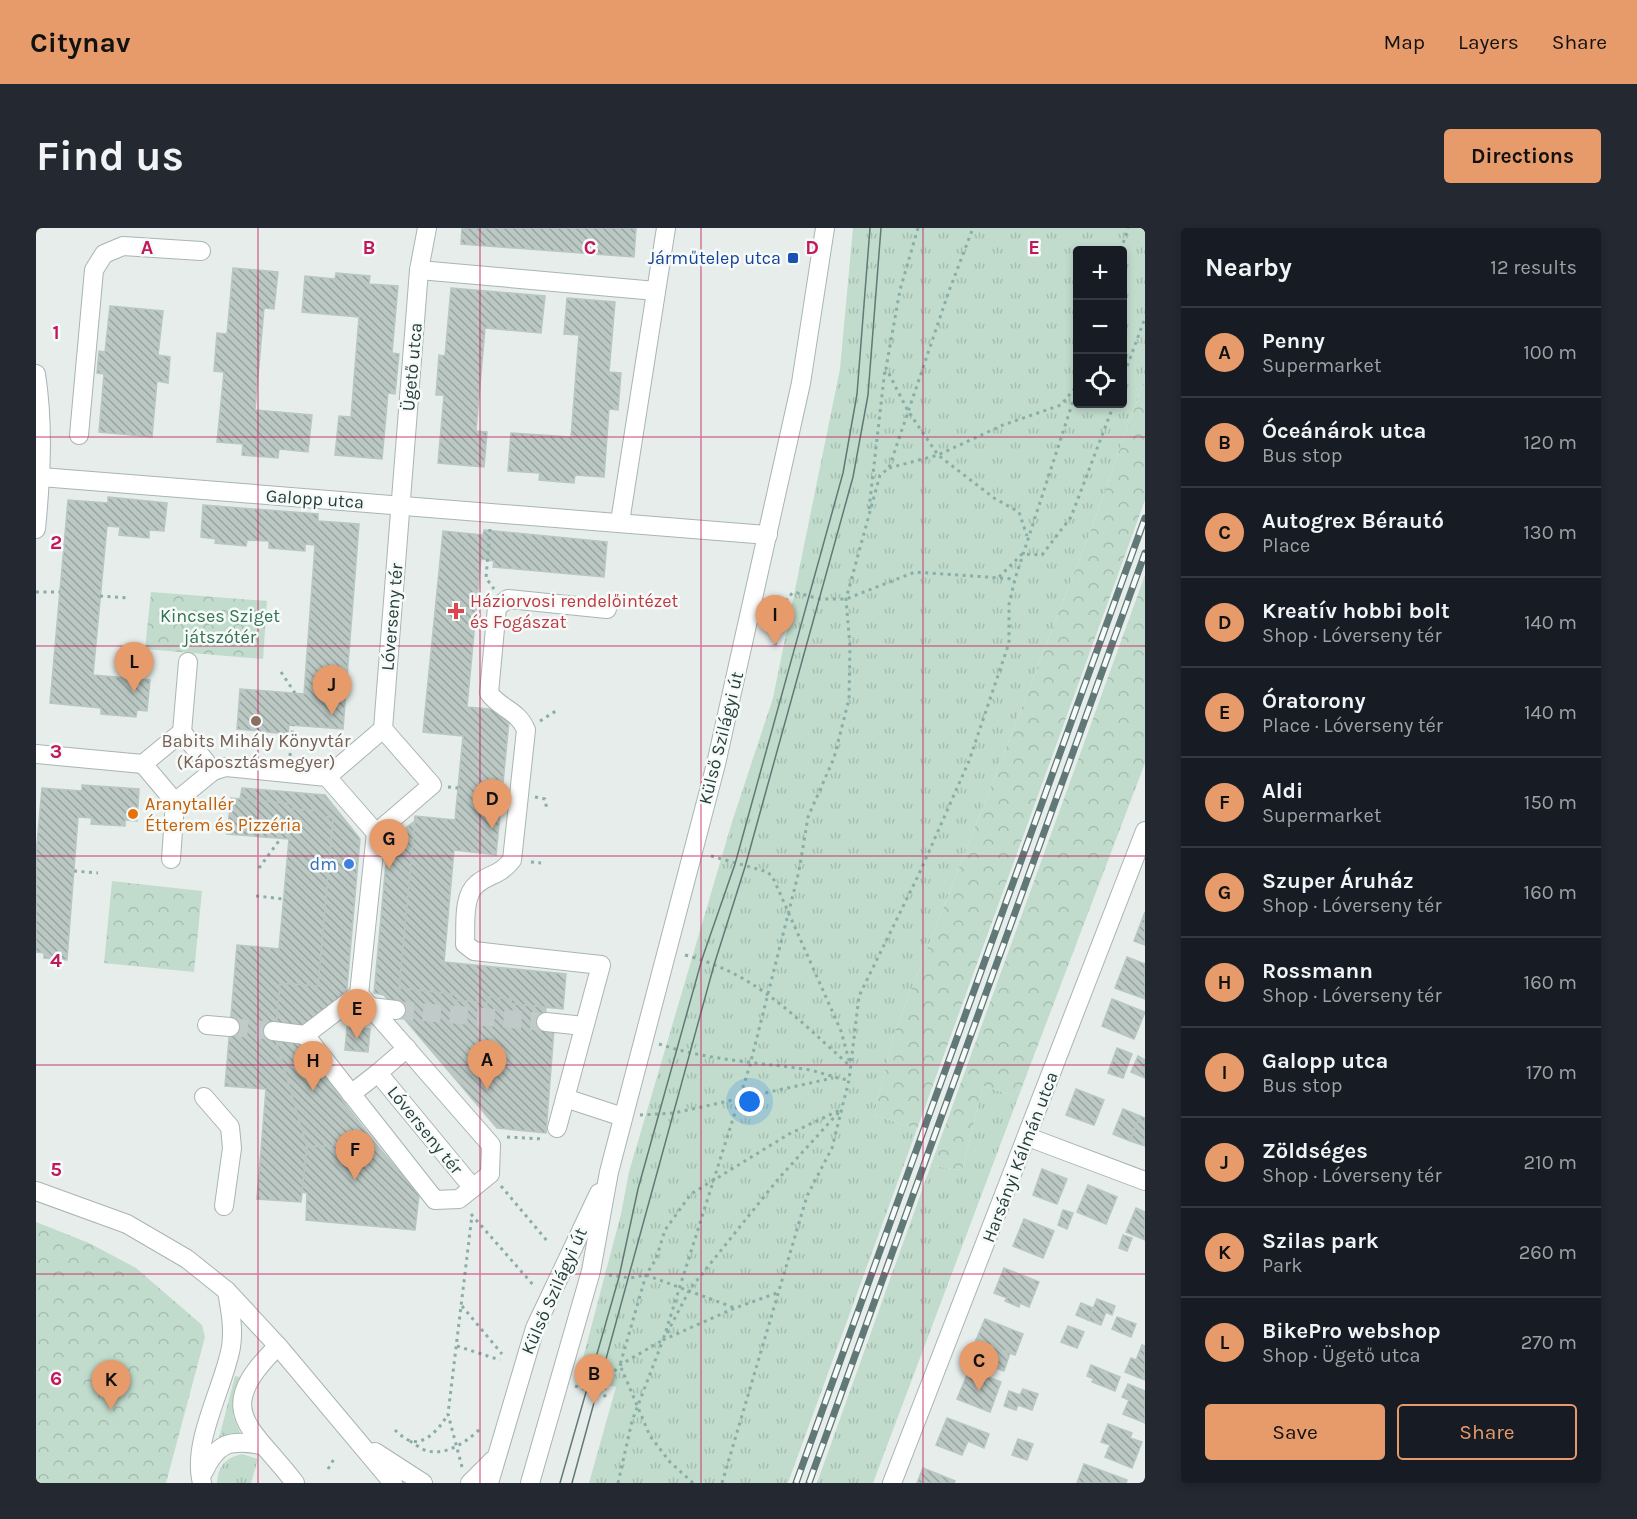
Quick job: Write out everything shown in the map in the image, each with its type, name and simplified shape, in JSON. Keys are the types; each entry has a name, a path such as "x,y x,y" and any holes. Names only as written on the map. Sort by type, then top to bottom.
{"street":[{"name":"Ügető utca","path":"401,506 419,270 427,228"},
{"path":"620,522 666,228"},
{"name":"Külső Szilágyi út","path":"530,1483 591,1271 609,1172 721,744 811,335 825,228"},
{"path":"79,435 94,270 104,254 123,246 201,251"},
{"path":"419,270 656,291"},
{"path":"36,374 41,404 41,477 36,529"},
{"name":"Galopp utca","path":"41,477 768,535"},
{"name":"Lóverseny tér","path":"384,729 401,506"},
{"path":"554,1134 601,965 474,951 465,944 469,893 477,883 502,872 512,860 526,730 521,718 511,709 497,704 489,693 497,607 508,599 607,609"},
{"path":"188,662 182,732 213,771"},
{"path":"327,777 384,729 432,785 376,833"},
{"path":"143,764 182,732"},
{"path":"36,754 143,764 175,802 171,859"},
{"path":"175,802 213,771 226,767 327,777 376,833 365,1000"},
{"name":"Harsányi Kálmán utca","path":"892,1483 1145,831"},
{"path":"273,1031 305,1035 365,1000 396,1010"},
{"name":"Lóverseny tér","path":"305,1035 435,1200 466,1194 490,1174 491,1145 365,1000"},
{"path":"546,1022 584,1026"},
{"path":"207,1025 230,1027"},
{"name":"Lóverseny tér","path":"351,1094 407,1048"},
{"name":"Lóverseny tér","path":"378,1072 466,1194"},
{"path":"204,1097 230,1127 232,1148 224,1206"},
{"path":"565,1098 623,1117"},
{"path":"1028,1137 1145,1181"},
{"name":"Külső Szilágyi út","path":"489,1483 535,1328 609,1172"},
{"path":"36,1191 126,1224 187,1259 227,1291 278,1346 389,1480"},
{"path":"202,1480 201,1453 231,1348 231,1315 227,1291"},
{"path":"278,1346 259,1365 246,1385 243,1405 247,1423 288,1479"},
{"path":"354,1436 423,1483"},
{"path":"202,1480 212,1455 227,1444 242,1442 261,1445"},
{"path":"467,1479 496,1456"}],"path":[{"path":"866,529 886,368 900,290 918,228"},
{"path":"889,468 949,291 973,228"},
{"path":"1122,246 1128,228"},
{"path":"1127,367 1145,318"},
{"path":"886,368 908,411 938,455 994,498 1019,512 1027,538"},
{"path":"618,1483 637,1406 663,1340 750,1065 770,994 808,817 834,758 849,699 850,647 846,600 880,475 889,468 938,455 1003,425 1061,405 1073,391"},
{"path":"722,1483 807,1196 832,1148 849,1080 859,996 919,874 969,761 1009,644 1008,604 1073,398"},
{"path":"999,577 1022,554 1042,555 1071,517 1112,408"},
{"path":"491,513 486,578 503,603"},
{"path":"775,645 787,598 794,592 820,599 846,600 915,572 1015,579"},
{"path":"36,592 60,592"},
{"path":"100,596 130,598"},
{"path":"281,672 295,693"},
{"path":"259,868 281,838"},
{"path":"693,850 768,872 774,880 841,1030 851,1066"},
{"path":"74,871 98,873"},
{"path":"256,896 284,899"},
{"path":"666,950 702,959 746,978 770,994 851,1066"},
{"path":"643,1038 690,1054 750,1065 806,1070 849,1080"},
{"path":"623,1117 674,1113 833,1078"},
{"path":"693,1483 670,1462 650,1436 620,1365 646,1275 656,1259 665,1230 691,1194 771,1148 789,1134 842,1109"},
{"path":"663,1340 690,1289 780,1178 842,1109"},
{"path":"482,1135 554,1134"},
{"path":"490,1174 548,1242"},
{"path":"410,1441 420,1441 431,1435 442,1425 448,1414 472,1215 466,1194"},
{"path":"472,1215 535,1287"},
{"path":"591,1271 630,1278 646,1275 678,1288 690,1289 735,1308"},
{"path":"570,1384 605,1396 605,1382 620,1365 663,1340 735,1308 777,1293"},
{"path":"462,1306 502,1354"},
{"path":"457,1346 500,1360"},
{"path":"448,1414 467,1479"},
{"path":"395,1430 428,1451 440,1451 470,1439 481,1428"},
{"path":"328,1469 334,1459"}],"green space":[{"path":"853,228 1145,228 1145,378 1091,530 894,1034 874,1115 917,1129 788,1483 589,1483 616,1387 578,1377 621,1214 629,1172 732,822 773,698 840,369"},
{"path":"1145,378 1145,500 917,1129 874,1115 894,1034 1091,530"},
{"path":"1145,575 1145,763 1022,1087 1012,1095 983,1086 962,1171 931,1165"},
{"name":"Kincses Sziget játszótér","path":"151,592 267,601 263,659 145,649"},
{"path":"112,881 202,891 194,972 104,963"},
{"path":"983,1086 1012,1095 1022,1087 873,1483 817,1483 931,1165 962,1171"},
{"path":"36,1222 89,1243 136,1268 202,1325 205,1337 166,1483 36,1483"},
{"path":"235,1376 240,1377 233,1416 241,1435 218,1442"},
{"path":"242,1454 258,1459 251,1483 217,1483 219,1471 224,1463"}],"building":[{"path":"462,228 636,228 634,257 461,244"},
{"path":"233,268 278,272 274,309 264,308 255,410 312,415 308,452 279,449 278,458 242,455 243,444 217,442 224,372 214,371 217,333 227,334"},
{"path":"336,273 370,276 369,284 398,286 392,353 399,354 395,394 388,393 382,459 335,455 339,416 351,417 359,317 302,312 305,276 335,279"},
{"path":"451,288 545,296 541,333 485,328 476,431 487,432 484,467 438,463 444,395 436,395 439,355 445,356"},
{"path":"567,298 615,302 609,372 621,373 618,410 609,409 604,477 575,475 574,483 539,480 540,473 508,471 511,433 571,437 579,335 564,334"},
{"path":"110,306 163,311 158,355 170,357 168,383 157,381 152,437 99,432 104,374 97,373 99,351 105,352"},
{"path":"108,497 167,503 164,531 149,530 149,538 119,535 120,527 107,526 93,675 150,680 147,711 137,710 136,717 101,714 101,708 50,703 68,500 108,503"},
{"path":"203,505 318,514 318,521 359,524 343,729 289,725 288,734 237,729 240,689 304,694 315,545 305,544 305,551 269,548 269,541 247,540 246,546 215,543 216,539 201,537"},
{"path":"484,530 607,542 604,577 493,567 494,561 481,559 467,707 510,711 496,855 454,850 444,962 566,974 563,1009 511,1004 511,999 487,997 487,1003 451,1000 452,994 399,988 415,816 455,820 463,736 423,732 443,531 483,535"},
{"path":"82,785 139,789 137,821 125,820 125,826 91,824 92,818 78,817 67,960 44,958 44,953 36,952 36,855 42,788 82,791"},
{"path":"242,788 325,795 360,839 346,999 309,1027 276,1025 280,983 318,986 333,818 320,816 320,811 293,809 293,804 240,799"},
{"path":"231,798 293,804 293,809 320,811 320,816 333,818 318,986 280,983 276,1025 273,1031 307,1147 301,1202 257,1199 266,1089 225,1086 237,945 279,949 289,839 227,834"},
{"path":"415,821 399,988 452,994 451,1000 487,1003 487,997 511,999 511,1004 546,1007 545,1027 554,1029 546,1133 497,1128 384,995 374,993 388,841"},
{"path":"1145,912 1145,945 1134,941"},
{"path":"1127,957 1145,964 1145,999 1115,988"},
{"path":"1112,999 1145,1012 1134,1039 1102,1026"},
{"path":"347,1027 370,1029 368,1052 345,1050"},
{"path":"275,1037 295,1038 375,1143 307,1147"},
{"path":"1117,1048 1132,1054 1123,1078 1108,1073"},
{"path":"1138,1056 1145,1060 1145,1078 1131,1072"},
{"path":"1076,1089 1104,1100 1094,1125 1066,1115"},
{"path":"1123,1109 1140,1116 1130,1141 1113,1134"},
{"path":"1140,1116 1145,1118 1145,1146 1130,1141"},
{"path":"375,1143 419,1195 415,1230 306,1220 307,1193 302,1192 307,1147"},
{"path":"1042,1169 1067,1179 1057,1204 1033,1195"},
{"path":"1088,1185 1117,1197 1106,1224 1077,1212"},
{"path":"1136,1208 1145,1212 1145,1240 1126,1232"},
{"path":"1063,1210 1073,1213 1067,1229 1058,1225"},
{"path":"1024,1219 1054,1231 1043,1258 1013,1246"},
{"path":"1123,1235 1132,1238 1127,1251 1119,1248"},
{"path":"1004,1268 1039,1282 1029,1307 1020,1303 1019,1307 1005,1301 1007,1298 994,1293"},
{"path":"1097,1299 1115,1306 1112,1315 1106,1312 1101,1325 1088,1320"},
{"path":"1081,1303 1093,1308 1088,1320 1076,1315"},
{"path":"1117,1317 1136,1324 1131,1337 1112,1329"},
{"path":"985,1319 1023,1334 1015,1355 976,1340"},
{"path":"1068,1326 1084,1332 1077,1348 1061,1342"},
{"path":"976,1340 1010,1353 1004,1371 970,1358"},
{"path":"1142,1345 1145,1346 1145,1380 1125,1372 1131,1358 1136,1360"},
{"path":"1091,1365 1120,1377 1115,1391 1092,1382 1094,1379 1087,1376"},
{"path":"969,1370 1001,1382 990,1412 957,1399"},
{"path":"1128,1384 1145,1391 1145,1423 1123,1414 1129,1400 1122,1397"},
{"path":"1023,1389 1038,1394 1032,1410 1018,1405 1016,1410 1004,1406 1009,1391 1020,1395"},
{"path":"947,1418 989,1434 984,1448 968,1441 962,1455 936,1445"},
{"path":"1108,1424 1132,1433 1130,1438 1142,1442 1132,1468 1105,1457 1110,1445 1101,1442"},
{"path":"1018,1439 1033,1444 1027,1460 1012,1455"},
{"path":"1084,1464 1127,1480 1126,1483 1077,1483"},
{"path":"923,1468 955,1481 954,1483 917,1483"}],"tunnel":[{"path":"396,1010 546,1022"},
{"path":"230,1027 273,1031"}],"tram line":[{"path":"560,1483 619,1277 638,1189 702,959 735,864 843,473 857,394 870,228"},
{"path":"572,1483 714,965 745,867 853,477 868,395 881,228"}],"railway":[{"path":"796,1483 1145,518"},
{"path":"809,1483 1145,553"}],"place":[{"name":"Járműtelep utca","path":"793,258"},
{"name":"Háziorvosi rendelőintézet és Fogászat","path":"456,611"},
{"name":"Galopp utca","path":"775,645"},
{"name":"BikePro webshop","path":"134,692"},
{"name":"Zöldséges","path":"332,715"},
{"name":"Babits Mihály Könyvtár (Káposztásmegyer)","path":"256,721"},
{"name":"Aranytallér Étterem és Pizzéria","path":"133,814"},
{"name":"Kreatív hobbi bolt","path":"492,829"},
{"name":"dm","path":"349,864"},
{"name":"Szuper Áruház","path":"389,869"},
{"name":"Óratorony","path":"357,1039"},
{"name":"Penny","path":"487,1090"},
{"name":"Rossmann","path":"313,1091"},
{"name":"Aldi","path":"355,1180"},
{"name":"Autogrex Bérautó","path":"979,1391"},
{"name":"Óceánárok utca","path":"594,1404"},
{"name":"Szilas park","path":"111,1410"}]}
